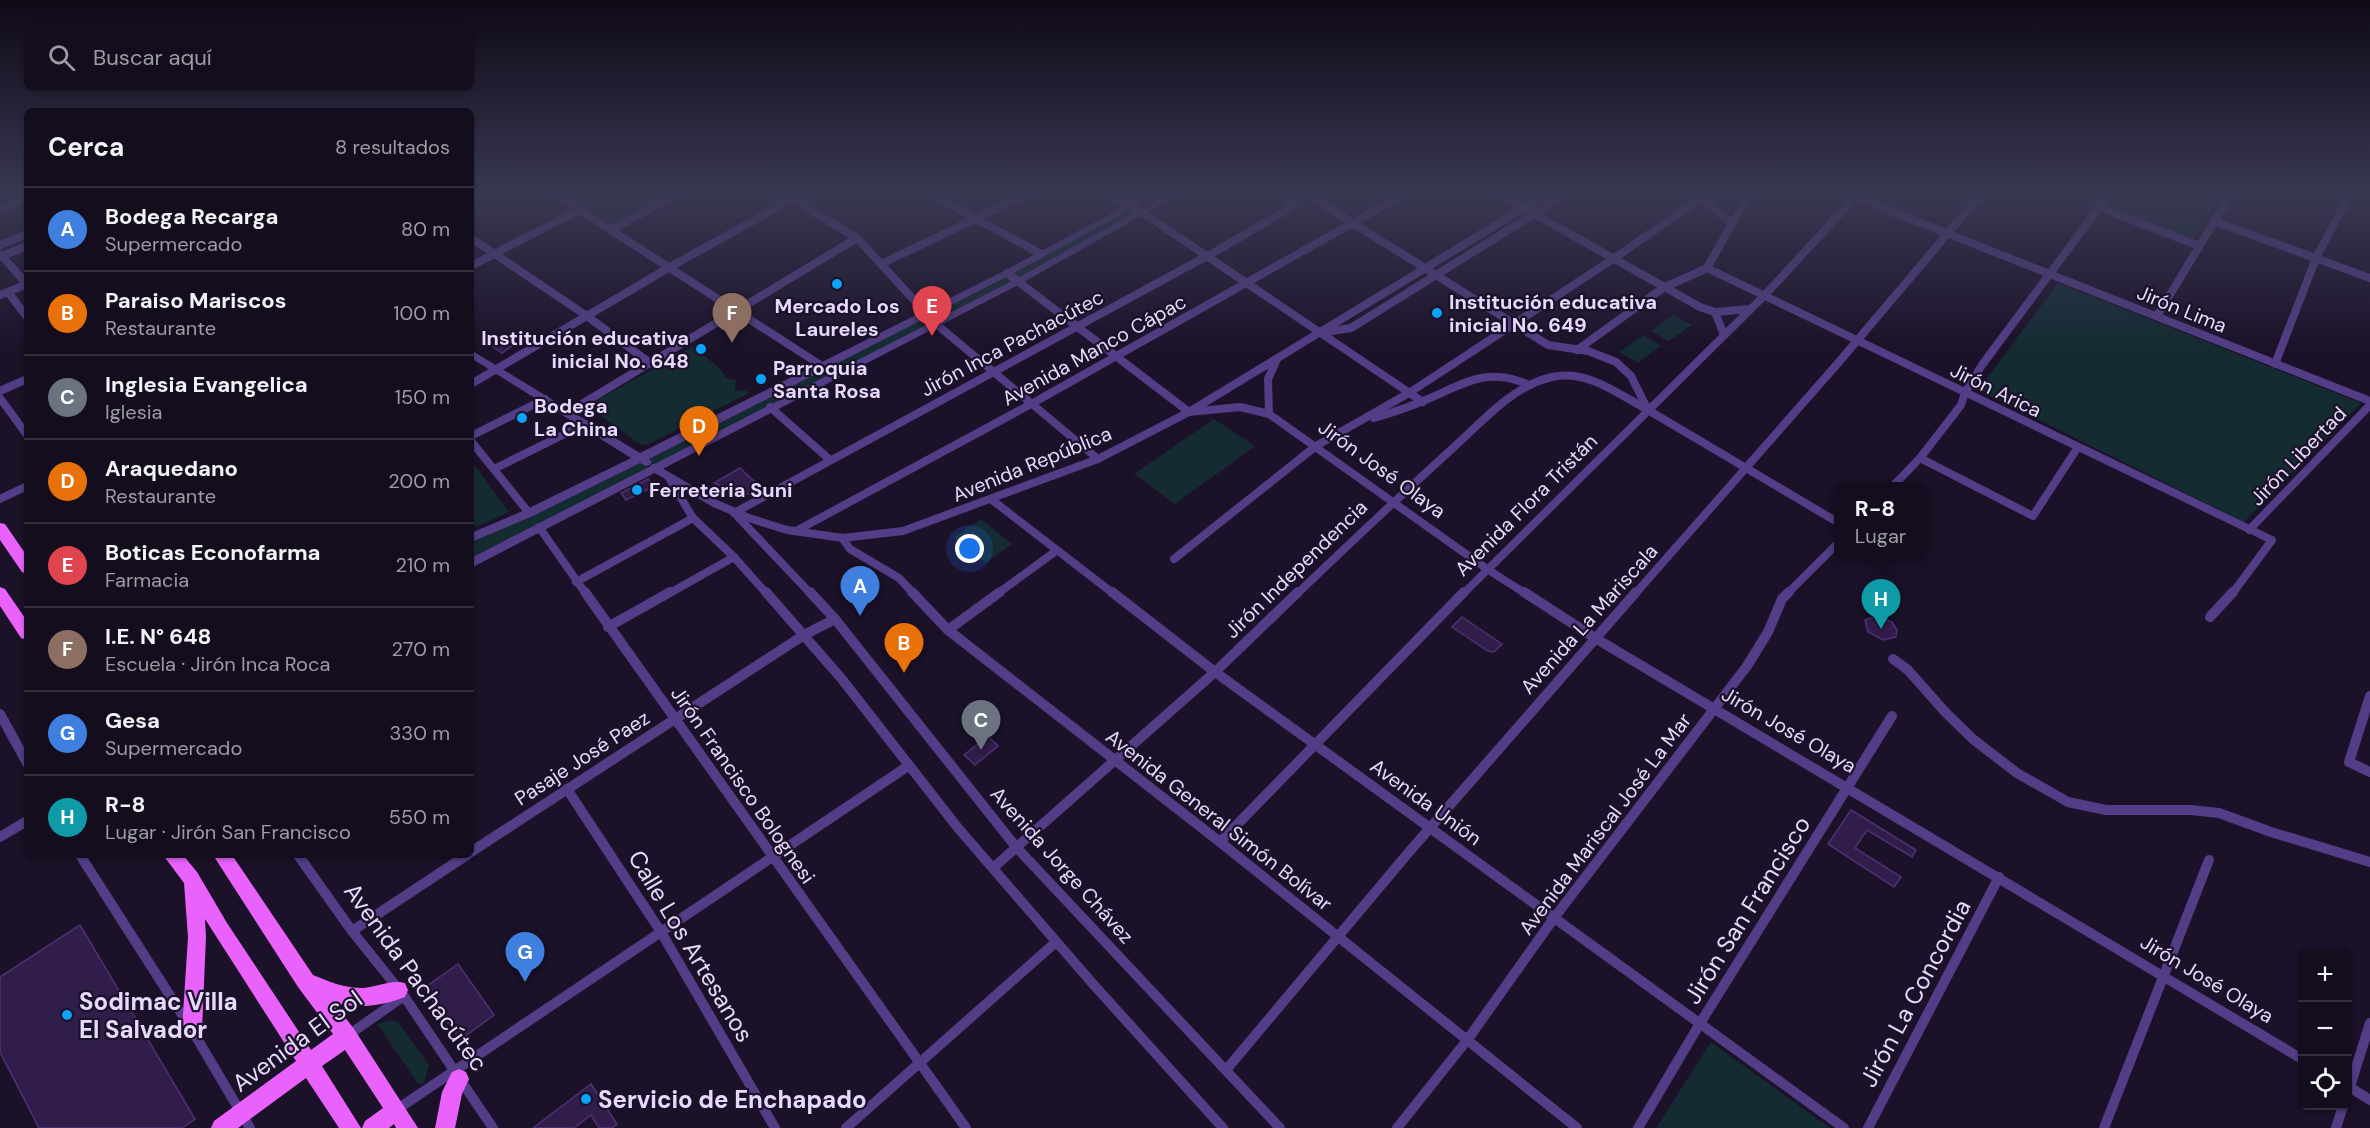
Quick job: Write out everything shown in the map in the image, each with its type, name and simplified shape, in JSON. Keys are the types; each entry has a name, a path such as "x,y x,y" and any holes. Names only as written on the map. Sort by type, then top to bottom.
{"main road":[{"path":"0,528 5,541 24,564"},
{"path":"0,593 24,629"},
{"path":"171,858 191,878 220,929 351,1128"},
{"path":"224,858 408,1128"},
{"path":"191,878 196,937 192,1030"},
{"path":"305,980 329,992 359,998 401,993"},
{"name":"Avenida El Sol","path":"221,1128 246,1120 309,1063 347,1036"},
{"path":"445,1128 456,1075"},
{"path":"372,1128 396,1110"}],"street":[{"path":"24,247 1,255 24,281"},
{"path":"483,247 587,316 650,363"},
{"path":"474,264 508,247"},
{"path":"638,247 822,366"},
{"path":"474,382 707,247"},
{"path":"567,413 843,247"},
{"path":"865,247 936,324 1034,403 1098,459"},
{"path":"881,264 917,247"},
{"path":"1028,247 1041,254"},
{"path":"474,537 529,513 640,459 1056,247"},
{"path":"474,560 936,324 1082,247"},
{"path":"1193,247 1423,402"},
{"name":"Jirón Inca Pachacútec","path":"734,513 829,459 1225,247"},
{"name":"Avenida Manco Cápac","path":"796,531 1034,403 1312,247"},
{"path":"1392,247 1548,345 1602,355 1625,369 1635,382 1648,410"},
{"name":"Avenida República","path":"734,513 796,531 842,538 873,537 903,531 992,500 1098,459 1189,412 1459,247"},
{"name":"Avenida República","path":"1319,333 1351,328 1481,247"},
{"path":"1591,247 1700,307 1715,312 1750,309"},
{"path":"1174,559 1316,446 1364,421 1409,393 1631,247"},
{"path":"1577,350 1663,288 1707,268 1719,247"},
{"name":"Avenida Flora Tristán","path":"1220,842 1487,570 1764,296 1808,247"},
{"name":"Avenida La Mariscala","path":"1226,1070 1336,936 1595,638 1859,342 1938,247"},
{"name":"Jirón Lima","path":"1981,247 2370,403"},
{"path":"1897,482 1920,458 1961,405 1965,393 1993,350 2070,247"},
{"path":"2157,316 2199,247"},
{"path":"2285,247 2370,278"},
{"path":"2275,364 2322,247"},
{"name":"Jirón Arica","path":"1707,268 2272,540 2242,583 2210,617"},
{"path":"1007,273 1189,412"},
{"path":"24,285 4,293 24,314"},
{"path":"1715,312 1724,335"},
{"path":"474,355 654,468"},
{"path":"1269,414 1268,379 1276,359"},
{"path":"1364,421 1423,402 1475,378 1495,374 1517,378 1529,385"},
{"name":"Jirón Independencia","path":"994,867 1215,672 1394,501 1511,396 1529,385 1552,377 1581,376 1595,381 1834,521"},
{"path":"0,391 24,380"},
{"path":"0,398 24,431"},
{"path":"474,434 545,399"},
{"name":"Jirón Libertad","path":"2249,530 2370,403"},
{"name":"Jirón José Olaya","path":"1189,412 1234,405 1256,408 1269,414 1394,501 1487,570 1595,638 1849,787 2298,1057"},
{"path":"770,407 829,459"},
{"path":"494,469 585,424"},
{"path":"474,445 529,513"},
{"path":"1920,458 2033,516 2078,447"},
{"name":"Avenida Jorge Chávez","path":"654,468 696,495 734,513 835,619 1016,847 1280,1128"},
{"name":"Avenida Jorge Chávez","path":"668,476 693,518 734,557 804,635 841,678 958,828 994,867 1056,942 1223,1128"},
{"path":"0,499 24,487"},
{"name":"Avenida Unión","path":"992,500 1215,672 1844,1128"},
{"path":"576,582 693,518"},
{"name":"Jirón Francisco Bolognesi","path":"539,527 966,1128"},
{"name":"Avenida General Simón Bolívar","path":"842,538 850,549 899,578 948,630 1220,842 1577,1128"},
{"name":"Avenida Mariscal José La Mar","path":"1397,1128 1468,1039 1554,918 1762,642 1782,598 1834,547"},
{"path":"948,630 1056,551"},
{"path":"608,627 734,557"},
{"name":"Pasaje José Paez","path":"474,850 804,635 835,619"},
{"path":"1893,658 1908,670 1946,713 1974,740 2017,773 2068,802 2106,810 2191,810 2219,813 2271,832 2370,862"},
{"path":"2370,696 2349,762 2370,772"},
{"path":"0,714 24,758"},
{"name":"Jirón San Francisco","path":"1638,1128 1699,1025 1892,716"},
{"path":"396,1110 456,1075 661,932 908,765"},
{"name":"Calle Los Artesanos","path":"567,789 661,932 775,1128"},
{"path":"0,837 24,823"},
{"path":"82,858 192,1030 246,1120"},
{"name":"Avenida Pachacútec","path":"300,858 352,931 401,993 493,1128"},
{"path":"352,931 462,858"},
{"path":"2104,1128 2209,860"},
{"name":"Jirón La Concordia","path":"1868,1128 1999,877"},
{"path":"846,1128 1056,942"},
{"name":"Avenida El Sol","path":"347,1036 401,993"},
{"path":"2352,1077 2370,1023"},
{"path":"2352,1091 2370,1100"},
{"path":"2336,1128 2342,1110"}],"shaded area":[{"path":"1061,247 1078,247 937,321 931,314"},
{"path":"2058,283 2361,403 2244,522 1978,390"},
{"path":"1673,315 1692,325 1669,341 1651,331"},
{"path":"924,317 931,324 655,465 646,458"},
{"path":"1643,335 1661,346 1638,363 1619,352"},
{"path":"693,346 720,369 726,378 736,380 735,390 749,393 647,445 640,444 587,406"},
{"path":"1214,419 1255,446 1175,504 1134,474"},
{"path":"638,461 649,468 474,556 474,541"},
{"path":"474,464 509,512 474,528"},
{"path":"981,519 1012,544 985,563 954,537"},
{"path":"390,1020 398,1022 429,1065 424,1083 419,1085 377,1024"},
{"path":"1711,1042 1830,1128 1656,1128"}],"building":[{"path":"498,337 512,346 502,353 488,343"},
{"path":"740,468 760,487 749,494 742,494 714,483"},
{"name":"Ferreteria Suni","path":"648,479 654,486 626,500 621,493"},
{"path":"1877,616 1892,622 1897,630 1896,637 1883,640 1868,632 1865,620"},
{"path":"1462,617 1502,644 1494,652 1488,651 1452,627"},
{"path":"988,736 998,746 975,765 964,755"},
{"path":"1851,810 1916,850 1912,857 1867,830 1855,848 1901,877 1894,887 1828,844"},
{"name":"Sodimac Villa El Salvador","path":"80,925 195,1119 182,1128 39,1128 0,1052 0,977"},
{"path":"458,964 494,1015 460,1040 424,988"},
{"name":"Servicio de Enchapado","path":"591,1084 617,1124 612,1128 599,1128 591,1115 574,1128 533,1128"}],"place":[{"name":"Mercado Los Laureles","path":"837,284"},
{"name":"Institución educativa inicial No. 649","path":"1437,313"},
{"name":"Boticas Econofarma","path":"932,336"},
{"name":"I.E. N° 648","path":"732,343"},
{"name":"Institución educativa inicial No. 648","path":"701,349"},
{"name":"Parroquia Santa Rosa","path":"761,379"},
{"name":"Bodega La China","path":"522,418"},
{"name":"Araquedano","path":"699,456"},
{"name":"Ferreteria Suni","path":"637,490"},
{"name":"Bodega Recarga","path":"860,616"},
{"name":"R-8","path":"1881,629"},
{"name":"Paraiso Mariscos","path":"904,673"},
{"name":"Inglesia Evangelica","path":"981,750"},
{"name":"Gesa","path":"525,982"},
{"name":"Sodimac Villa El Salvador","path":"67,1015"},
{"name":"Servicio de Enchapado","path":"586,1099"}]}
